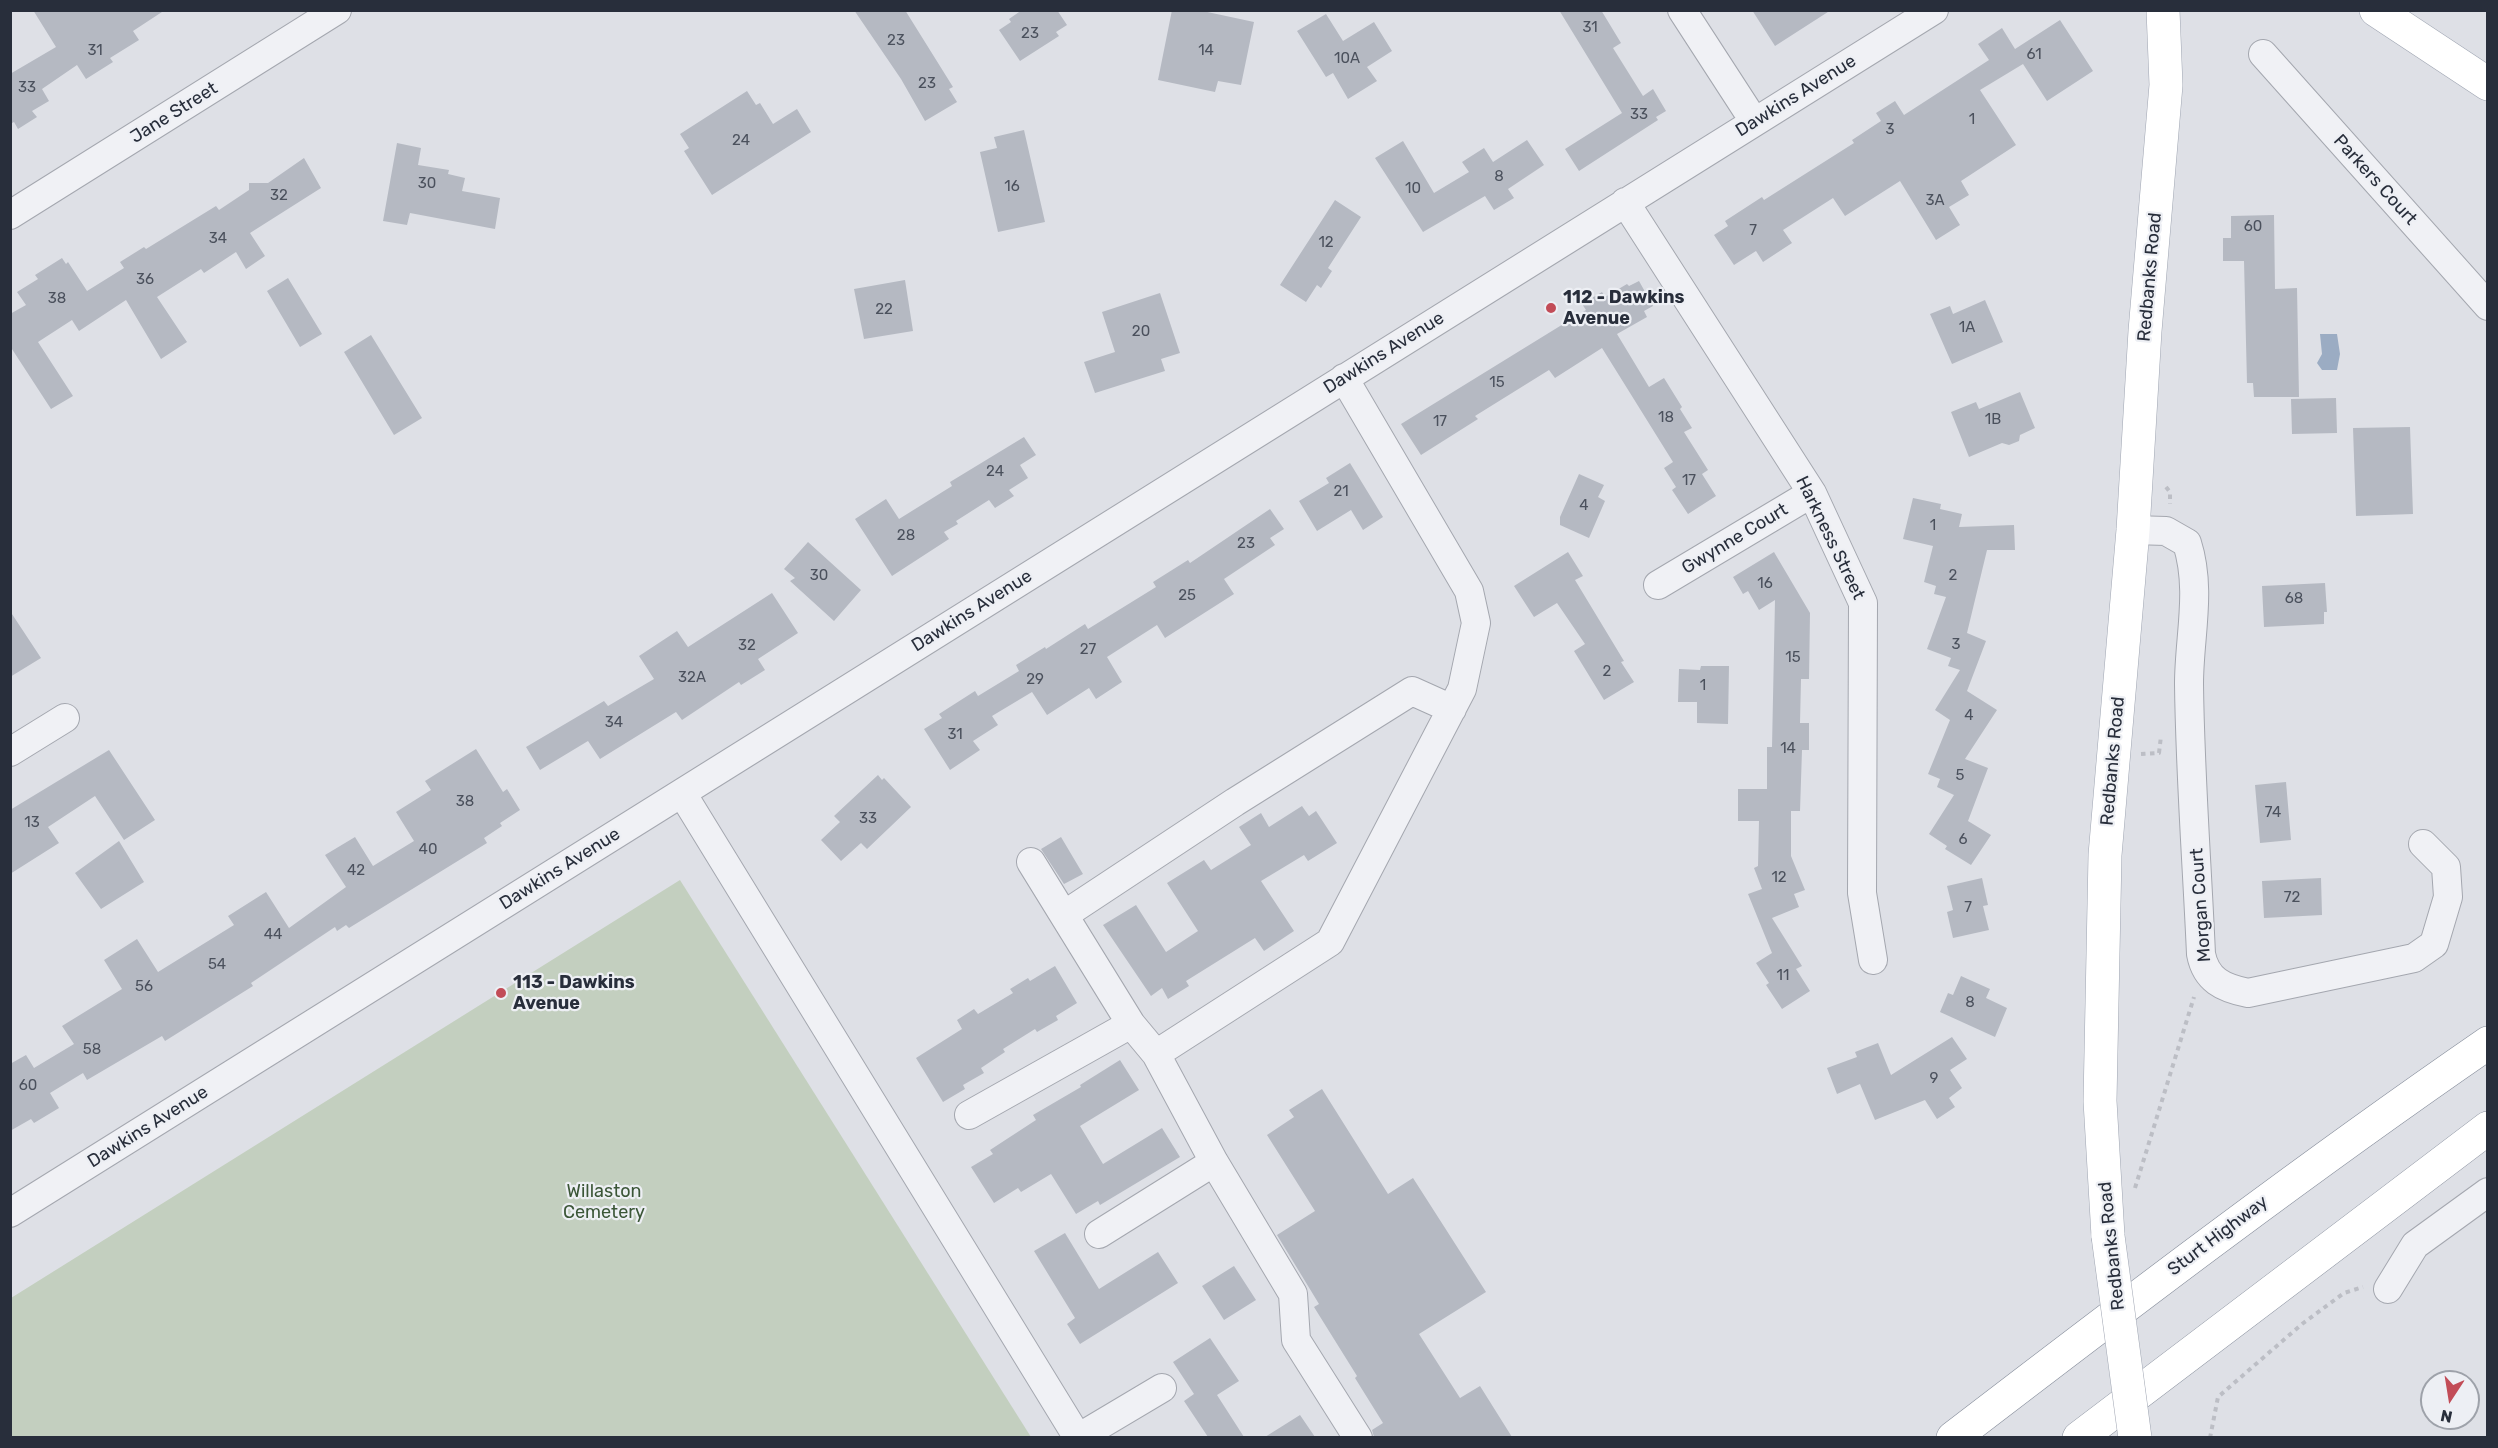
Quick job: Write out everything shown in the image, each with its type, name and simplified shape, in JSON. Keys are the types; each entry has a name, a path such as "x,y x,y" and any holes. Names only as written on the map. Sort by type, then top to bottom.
{"main road":[{"name":"Redbanks Road","path":"2135,1437 2108,1236 2100,1101 2105,855 2133,530 2145,331 2166,85 2163,10"},
{"name":"Redbanks Road","path":"2166,85 2187,10"},
{"path":"2376,10 2487,84"},
{"name":"Sturt Highway","path":"1953,1437 2185,1260 2358,1133 2487,1043"},
{"path":"2079,1437 2487,1128"}],"street":[{"name":"Jane Street","path":"10,215 337,10"},
{"path":"1682,10 1754,121"},
{"name":"Dawkins Avenue","path":"10,1213 1934,10"},
{"name":"Parkers Court","path":"2264,54 2487,306"},
{"name":"Harkness Street","path":"1625,202 1812,493 1863,603 1862,893 1873,960"},
{"path":"1156,1054 1330,942 1462,690 1476,623 1469,591 1344,378"},
{"name":"Gwynne Court","path":"1658,585 1812,493"},
{"name":"Morgan Court","path":"2133,530 2166,531 2187,543 2194,564 2195,603 2189,682 2201,954 2204,968 2217,983 2232,990 2247,993 2414,958 2433,944 2448,897 2446,867 2423,844"},
{"path":"1064,915 1235,802 1412,691 1452,710"},
{"path":"10,752 65,718"},
{"path":"682,793 1078,1437 1162,1388"},
{"path":"1031,862 1131,1024 1156,1054 1214,1162 1293,1294 1296,1340 1358,1437"},
{"path":"969,1115 1131,1024"},
{"path":"1099,1234 1214,1162"},
{"path":"2392,1283 2415,1245 2487,1192"}],"path":[{"path":"2163,484 2170,492 2170,504"},
{"path":"2139,764 2142,743"},
{"path":"2132,1199 2204,968"},
{"path":"2210,1437 2218,1397 2302,1324 2344,1293 2392,1283"}],"green space":[{"name":"Willaston Cemetery","path":"680,880 1031,1437 11,1437 11,1298"}],"water":[{"path":"2320,334 2337,334 2340,354 2337,370 2322,370 2317,363 2322,354"}],"building":[{"path":"33,10 165,10 133,31 139,40 110,58 113,62 86,79 77,65 42,89 49,101 32,111 37,117 18,129 14,122 10,124 10,74 56,47"},
{"path":"854,10 905,10 953,87 949,89 957,102 925,121 901,79"},
{"path":"1022,10 1057,10 1067,25 1056,32 1059,36 1020,61 999,30 1011,22 1009,19"},
{"path":"1172,10 1198,10 1254,22 1241,85 1218,81 1215,92 1158,80"},
{"path":"1559,10 1601,10 1621,43 1613,48 1643,96 1653,89 1666,111 1656,117 1658,120 1579,171 1565,149 1622,113"},
{"path":"1752,10 1831,10 1775,46"},
{"path":"1326,14 1343,41 1374,22 1392,51 1367,67 1377,81 1348,99 1333,73 1326,77 1297,31"},
{"path":"2060,20 2093,71 2047,101 2023,64 1980,90 2016,145 1961,181 1969,195 1949,207 1960,225 1936,240 1900,181 1845,216 1833,198 1783,230 1792,243 1763,262 1756,251 1734,265 1714,235 1728,226 1725,221 1762,197 1764,200 1854,143 1852,140 1881,121 1876,113 1895,101 1904,115 1989,60 1978,44 2002,28 2015,49"},
{"path":"747,91 756,105 760,103 773,124 797,109 811,132 712,195 684,151 689,148 680,134"},
{"path":"1024,130 1045,222 998,232 980,152 997,148 994,137"},
{"path":"1527,140 1544,165 1508,189 1514,198 1494,210 1485,196 1423,232 1375,158 1403,141 1434,193 1469,172 1462,162 1484,148 1493,162"},
{"path":"397,143 421,148 418,165 449,170 448,174 465,178 462,191 500,198 495,229 410,213 407,225 383,221"},
{"path":"304,158 321,188 250,233 265,256 246,269 236,252 204,273 201,269 157,297 187,342 161,359 126,300 79,331 72,320 38,342 73,396 51,409 10,346 10,314 26,305 17,292 38,279 35,275 62,258 66,264 68,262 87,291 124,268 120,262 144,247 146,249 216,206 219,210 249,190 249,183 268,183"},
{"path":"1335,200 1361,217 1328,268 1332,271 1321,288 1317,285 1306,302 1280,285"},
{"path":"2274,215 2275,289 2297,288 2299,397 2254,397 2253,383 2247,383 2244,261 2223,261 2223,238 2231,238 2231,216"},
{"path":"288,278 322,334 300,347 267,291"},
{"path":"905,280 913,331 864,339 854,289"},
{"path":"1639,281 1653,306 1644,311 1647,317 1617,334 1649,387 1664,378 1682,407 1680,409 1692,428 1684,432 1708,470 1702,474 1716,496 1688,514 1672,490 1676,487 1664,468 1673,462 1602,348 1555,378 1549,370 1475,416 1478,419 1421,455 1401,424 1586,310 1582,304 1602,292 1605,297 1627,284 1629,286"},
{"path":"1160,293 1180,353 1161,359 1165,371 1095,393 1084,362 1115,352 1102,312"},
{"path":"1985,300 2003,342 1952,364 1930,314 1950,306 1953,314"},
{"path":"371,335 422,418 394,435 344,352"},
{"path":"2020,392 2035,428 2020,435 2019,441 2009,445 2002,443 1969,457 1951,412 1976,402 1979,409"},
{"path":"2336,398 2337,433 2292,434 2291,399"},
{"path":"2410,427 2413,514 2356,516 2353,428"},
{"path":"1024,437 1036,455 1020,465 1028,478 1009,490 1014,496 995,508 989,500 956,521 958,524 944,532 949,539 892,576 855,519 886,499 899,519 952,486 950,482"},
{"path":"1350,463 1383,517 1363,530 1351,510 1317,531 1299,501 1329,483 1326,478"},
{"path":"1579,474 1604,485 1598,497 1605,501 1589,538 1560,525 1560,517"},
{"path":"1913,498 1941,504 1940,509 1962,514 1959,527 2014,525 2015,550 1987,550 1967,633 1986,641 1967,691 1997,710 1965,759 1988,768 1968,821 1991,835 1971,865 1945,849 1947,846 1929,834 1954,795 1937,787 1940,779 1928,774 1950,720 1935,710 1960,670 1948,666 1951,658 1927,649 1946,597 1934,594 1936,586 1924,582 1933,546 1903,539"},
{"path":"1270,509 1284,529 1270,538 1275,545 1224,579 1234,594 1165,638 1157,625 1107,657 1122,682 1096,699 1089,688 1047,715 1032,692 992,716 998,725 973,741 980,750 950,770 924,729 942,718 939,714 975,691 978,696 1019,671 1016,665 1045,647 1046,649 1085,624 1088,629 1156,587 1153,582 1188,560 1190,563"},
{"path":"808,542 861,590 834,621 790,581 795,578 784,569"},
{"path":"1568,552 1583,576 1575,580 1624,661 1621,662 1634,682 1604,700 1574,651 1585,644 1557,603 1534,617 1514,586"},
{"path":"1774,552 1810,613 1809,679 1801,679 1800,723 1809,723 1809,750 1802,750 1800,811 1791,811 1791,856 1805,890 1794,894 1799,907 1772,918 1802,966 1796,969 1810,991 1782,1009 1766,985 1769,983 1756,963 1772,953 1748,894 1762,889 1754,868 1758,866 1759,821 1738,821 1738,789 1767,789 1767,747 1772,747 1775,600 1759,610 1748,591 1743,594 1733,577"},
{"path":"2325,583 2327,612 2324,612 2324,624 2264,627 2262,586"},
{"path":"772,593 798,633 758,659 765,670 741,685 739,682 682,720 676,712 600,759 588,741 540,770 526,747 604,701 608,706 654,679 639,656 677,631 688,647"},
{"path":"10,611 41,658 10,677"},
{"path":"1701,666 1729,666 1728,724 1697,723 1697,702 1678,702 1679,669 1700,670"},
{"path":"476,749 503,792 507,789 520,810 500,823 502,826 484,838 487,843 349,928 346,925 337,931 335,927 251,983 253,986 165,1041 162,1036 87,1080 83,1073 50,1093 59,1108 34,1123 31,1119 10,1131 10,1064 26,1055 34,1068 74,1044 62,1026 122,989 104,960 137,939 158,972 234,925 228,916 266,892 289,928 346,887 325,855 355,837 373,866 414,841 396,812 431,790 425,781"},
{"path":"109,750 155,820 124,840 95,796 48,827 59,843 10,874 10,810"},
{"path":"878,775 882,780 884,778 911,807 867,849 861,843 841,861 821,840 840,822 834,816"},
{"path":"2286,782 2291,840 2260,843 2255,785"},
{"path":"1302,806 1309,816 1316,811 1337,843 1308,861 1304,855 1261,881 1294,931 1264,951 1255,938 1186,981 1189,986 1168,999 1162,988 1151,996 1103,925 1136,905 1166,952 1198,931 1167,883 1204,860 1211,870 1251,845 1239,827 1261,813 1269,827"},
{"path":"1061,837 1083,874 1064,884 1041,849"},
{"path":"119,841 144,882 101,909 75,873"},
{"path":"1982,878 1988,905 1983,906 1989,930 1953,938 1947,912 1953,910 1947,886"},
{"path":"2321,878 2322,915 2264,918 2262,881"},
{"path":"1055,966 1077,1003 1056,1016 1058,1020 1037,1032 1035,1029 1003,1049 1005,1052 981,1068 984,1073 963,1085 965,1089 943,1102 916,1058 962,1029 957,1020 974,1009 978,1014 1013,993 1010,989 1028,978 1030,981"},
{"path":"1961,976 1990,989 1986,998 2007,1008 1995,1037 1940,1012 1948,993 1953,995"},
{"path":"1952,1037 1967,1059 1950,1070 1962,1088 1949,1098 1955,1107 1937,1119 1925,1100 1875,1120 1860,1084 1837,1094 1827,1068 1857,1057 1855,1052 1878,1043 1891,1075"},
{"path":"1120,1060 1139,1090 1080,1126 1103,1164 1162,1128 1180,1157 1100,1205 1098,1201 1076,1214 1051,1174 1021,1192 1018,1188 994,1203 971,1167 993,1154 990,1150 1036,1120 1033,1115 1081,1087 1080,1085"},
{"path":"1322,1089 1388,1194 1413,1178 1486,1292 1419,1334 1460,1398 1480,1386 1512,1437 1374,1437 1372,1430 1383,1423 1314,1307 1319,1304 1277,1235 1315,1211 1267,1135 1294,1117 1289,1110"},
{"path":"1065,1233 1099,1289 1158,1252 1178,1283 1080,1344 1067,1324 1075,1318 1034,1251"},
{"path":"1234,1266 1256,1300 1224,1320 1202,1286"},
{"path":"1210,1338 1239,1381 1217,1395 1244,1437 1208,1437 1184,1401 1194,1394 1173,1362"},
{"path":"1300,1415 1315,1437 1265,1437"}],"place":[{"name":"112 - Dawkins Avenue","path":"1551,308"},
{"name":"113 - Dawkins Avenue","path":"501,993"}]}
